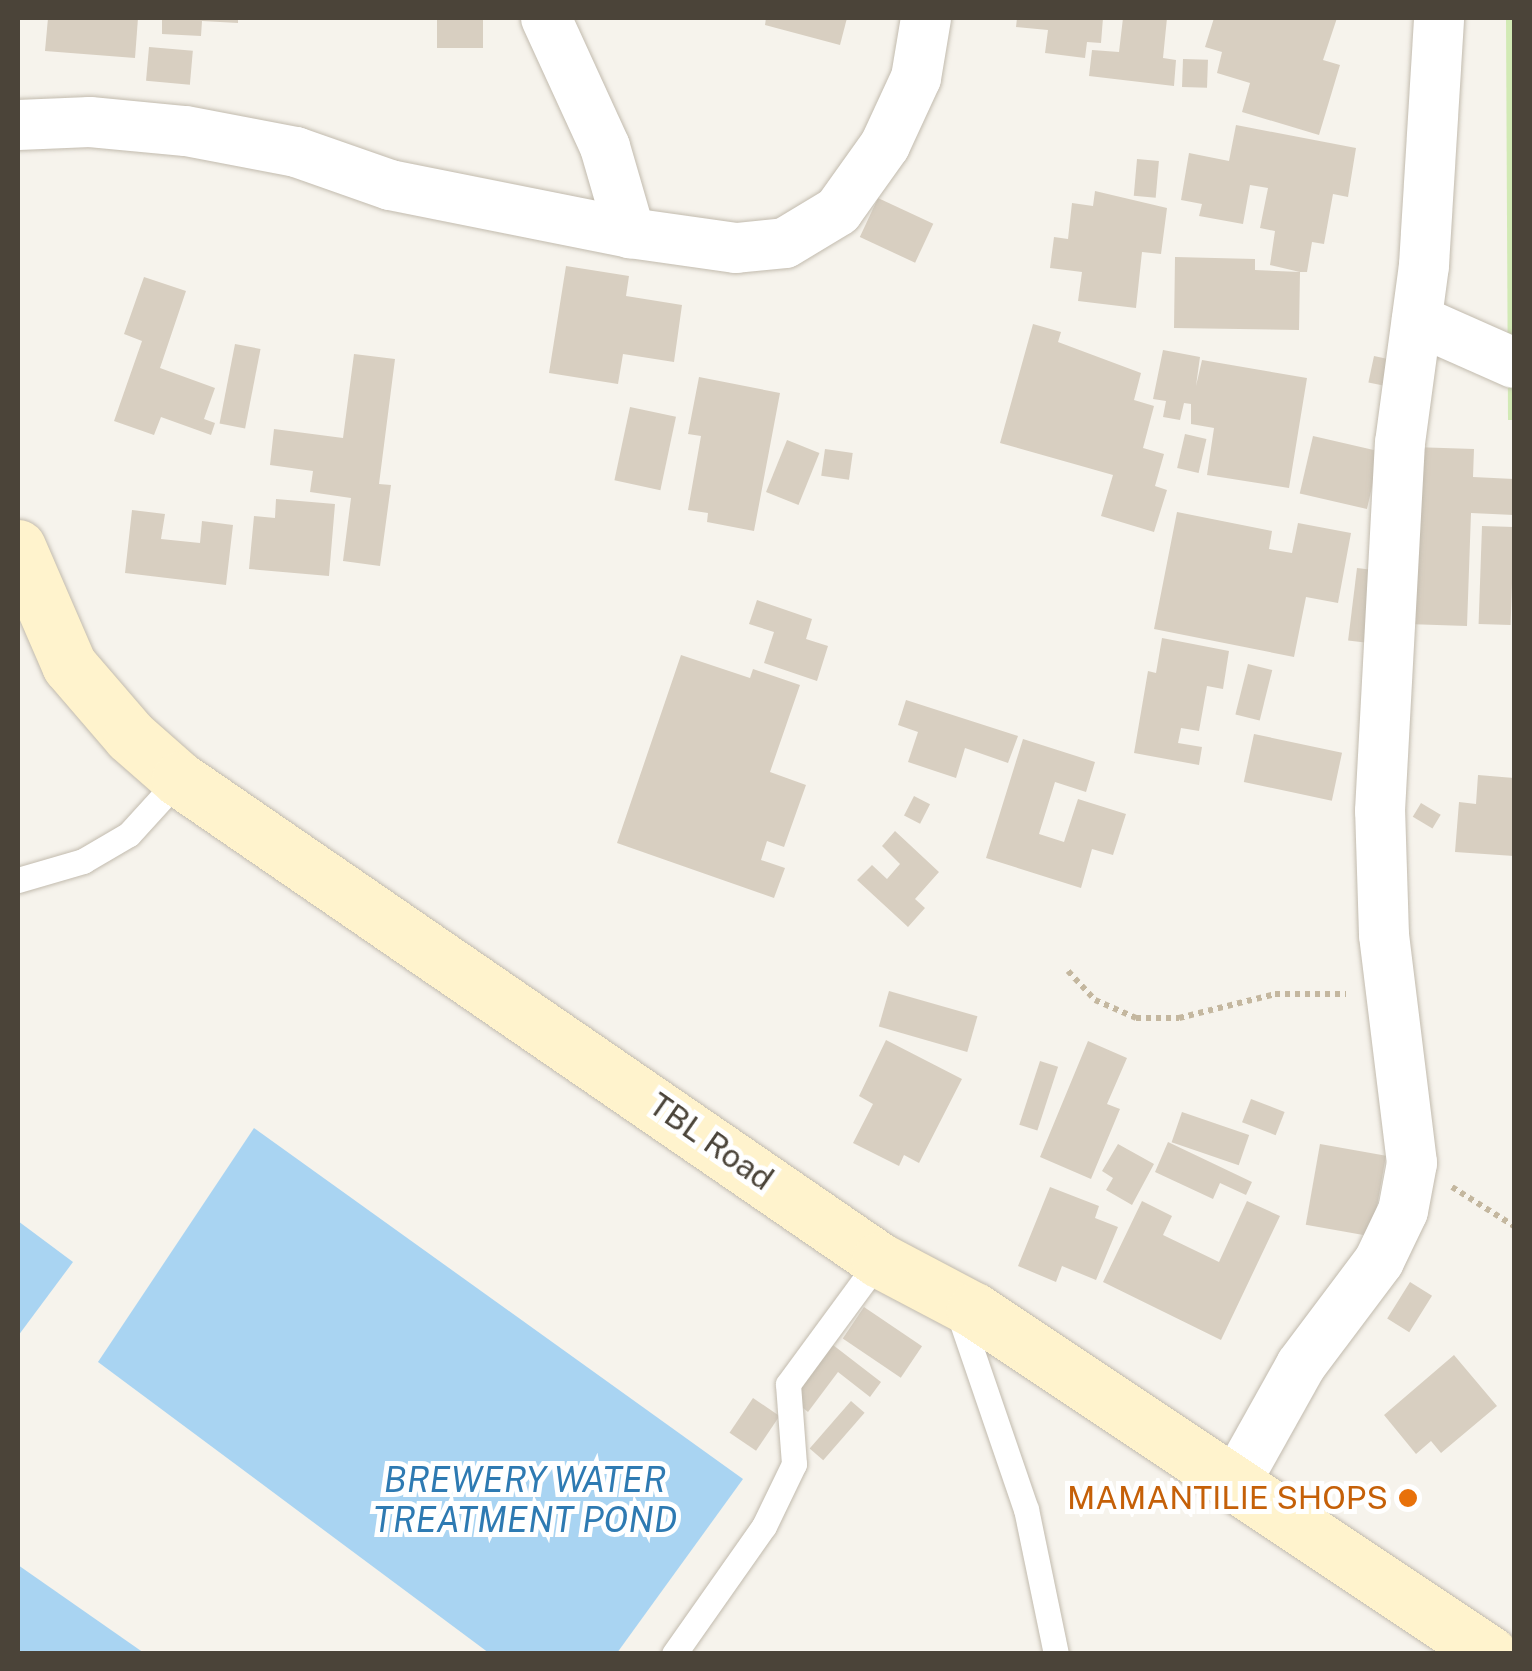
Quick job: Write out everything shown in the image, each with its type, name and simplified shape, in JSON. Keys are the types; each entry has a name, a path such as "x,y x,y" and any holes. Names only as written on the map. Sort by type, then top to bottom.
{"street":[{"path":"546,18 605,146 630,233"},
{"path":"18,126 90,122 186,130 296,152 390,185 630,233 736,248 785,243 838,211 884,144 916,78 926,18"},
{"path":"1234,1484 1300,1364 1379,1261 1402,1210 1412,1163 1392,996 1380,811 1400,443 1418,320 1440,18"},
{"path":"1418,320 1514,363"},
{"name":"TBL Road","path":"18,547 69,665 130,736 179,779 405,928 878,1260 954,1299 1234,1484 1431,1635 1490,1654"}],"lane":[{"path":"18,880 84,861 129,834 179,779"},
{"path":"674,1654 764,1526 794,1464 788,1384 878,1260"},
{"path":"954,1299 1026,1509 1056,1654"}],"path":[{"path":"1068,971 1095,1000 1136,1018 1179,1018 1275,994 1392,996"},
{"path":"1412,1163 1514,1226"}],"green space":[{"path":"1506,18 1514,18 1514,420 1508,420"}],"water":[{"name":"BREWERY WATER TREATMENT POND","path":"254,1128 743,1479 617,1653 489,1653 98,1362"},
{"path":"18,1221 73,1262 18,1336"},
{"path":"18,1565 144,1653 18,1653"}],"building":[{"path":"48,18 138,18 135,58 45,51"},
{"path":"162,18 238,18 238,23 202,21 201,36 162,34"},
{"path":"437,18 483,18 483,48 437,48"},
{"path":"766,18 847,18 840,45 765,25"},
{"path":"1017,18 1103,18 1101,43 1087,42 1085,58 1045,53 1048,30 1016,27"},
{"path":"1123,18 1167,18 1163,58 1176,60 1174,86 1089,76 1092,50 1119,52"},
{"path":"1214,18 1337,18 1323,60 1340,65 1319,135 1242,112 1250,83 1217,73 1222,52 1205,47"},
{"path":"149,47 193,51 190,85 146,81"},
{"path":"1183,59 1208,60 1207,88 1182,87"},
{"path":"1236,125 1356,148 1348,197 1333,194 1324,244 1312,242 1307,272 1270,265 1275,231 1260,228 1268,188 1250,185 1243,224 1199,216 1202,204 1181,200 1189,153 1229,161"},
{"path":"1137,159 1159,161 1156,198 1134,196"},
{"path":"1095,191 1167,208 1161,254 1142,252 1136,308 1078,301 1082,272 1050,268 1054,237 1068,239 1072,203 1093,206"},
{"path":"878,198 933,224 915,263 860,237"},
{"path":"1175,257 1255,259 1255,270 1300,272 1299,330 1174,328"},
{"path":"566,266 629,276 626,296 682,305 674,362 623,354 618,384 549,373"},
{"path":"144,277 186,291 160,368 215,388 204,419 215,423 211,435 161,417 154,435 114,421 142,341 124,334"},
{"path":"1033,324 1061,332 1058,342 1141,373 1134,400 1154,406 1143,448 1164,454 1155,486 1167,490 1154,532 1101,516 1113,475 1000,443"},
{"path":"235,344 261,349 245,428 220,424"},
{"path":"1163,350 1200,357 1196,386 1202,360 1307,378 1289,488 1207,475 1214,428 1191,424 1191,404 1184,403 1180,420 1163,417 1166,401 1153,399"},
{"path":"354,354 395,359 379,484 391,485 380,566 343,561 351,498 310,492 313,471 270,465 274,429 343,438"},
{"path":"1374,356 1393,360 1387,386 1368,382"},
{"path":"699,377 780,393 754,531 707,522 708,513 688,510 701,436 688,434"},
{"path":"630,407 676,417 660,490 614,480"},
{"path":"1185,434 1206,439 1199,473 1177,468"},
{"path":"1313,436 1380,452 1367,509 1300,493"},
{"path":"787,440 819,453 798,505 766,492"},
{"path":"1413,447 1474,449 1473,477 1514,479 1514,515 1471,513 1467,626 1407,624"},
{"path":"825,449 853,453 849,480 821,476"},
{"path":"276,499 335,504 329,576 249,569 254,516 275,518"},
{"path":"132,510 165,514 161,539 200,543 202,521 233,525 226,585 125,573"},
{"path":"1177,512 1272,531 1269,549 1292,553 1298,523 1351,533 1338,603 1306,597 1294,657 1154,629"},
{"path":"1482,526 1514,527 1511,625 1479,624"},
{"path":"1357,568 1380,571 1371,643 1348,640"},
{"path":"757,600 812,619 806,639 828,646 817,681 764,663 774,632 749,624"},
{"path":"1162,638 1229,651 1223,689 1207,686 1199,731 1181,728 1178,743 1202,747 1199,765 1134,753 1148,671 1156,673"},
{"path":"681,655 750,678 753,669 800,685 770,772 806,785 784,847 767,841 761,860 785,868 774,898 617,843"},
{"path":"1248,664 1272,670 1260,721 1235,714"},
{"path":"906,700 1018,736 1008,763 965,748 956,778 908,762 918,732 898,725"},
{"path":"1254,734 1342,753 1332,801 1244,782"},
{"path":"1023,739 1095,762 1086,792 1055,782 1039,834 1064,842 1078,799 1126,814 1113,855 1092,849 1081,888 986,858"},
{"path":"1478,775 1514,778 1514,856 1455,852 1459,802 1476,804"},
{"path":"914,796 930,804 920,824 904,816"},
{"path":"1421,803 1441,815 1432,829 1413,817"},
{"path":"895,831 939,872 915,899 925,908 908,927 857,880 872,865 887,879 900,864 882,846"},
{"path":"889,991 977,1016 967,1052 879,1027"},
{"path":"886,1040 962,1079 919,1163 904,1155 899,1166 853,1143 873,1104 859,1096"},
{"path":"1088,1041 1127,1058 1107,1104 1120,1109 1091,1179 1040,1157"},
{"path":"1040,1061 1058,1067 1037,1131 1019,1125"},
{"path":"1251,1099 1285,1112 1276,1135 1242,1122"},
{"path":"1182,1112 1249,1135 1239,1165 1172,1142"},
{"path":"1168,1142 1252,1182 1246,1195 1220,1183 1213,1199 1155,1172"},
{"path":"1118,1144 1154,1164 1132,1205 1106,1190 1113,1178 1102,1171"},
{"path":"1320,1144 1386,1156 1372,1236 1306,1225"},
{"path":"1050,1187 1099,1206 1095,1218 1118,1227 1096,1280 1062,1266 1056,1282 1018,1266"},
{"path":"1142,1201 1172,1216 1163,1235 1219,1262 1247,1201 1280,1216 1221,1340 1103,1282"},
{"path":"1410,1282 1432,1296 1409,1332 1387,1318"},
{"path":"864,1307 922,1346 901,1378 843,1339"},
{"path":"833,1345 881,1382 870,1397 838,1372 808,1412 792,1399"},
{"path":"1454,1355 1497,1406 1441,1453 1431,1441 1416,1454 1384,1415"},
{"path":"753,1398 780,1416 756,1451 730,1433"},
{"path":"851,1401 865,1413 823,1460 810,1449"}],"place":[{"name":"MAMANTILIE SHOPS","path":"1408,1498"}]}
